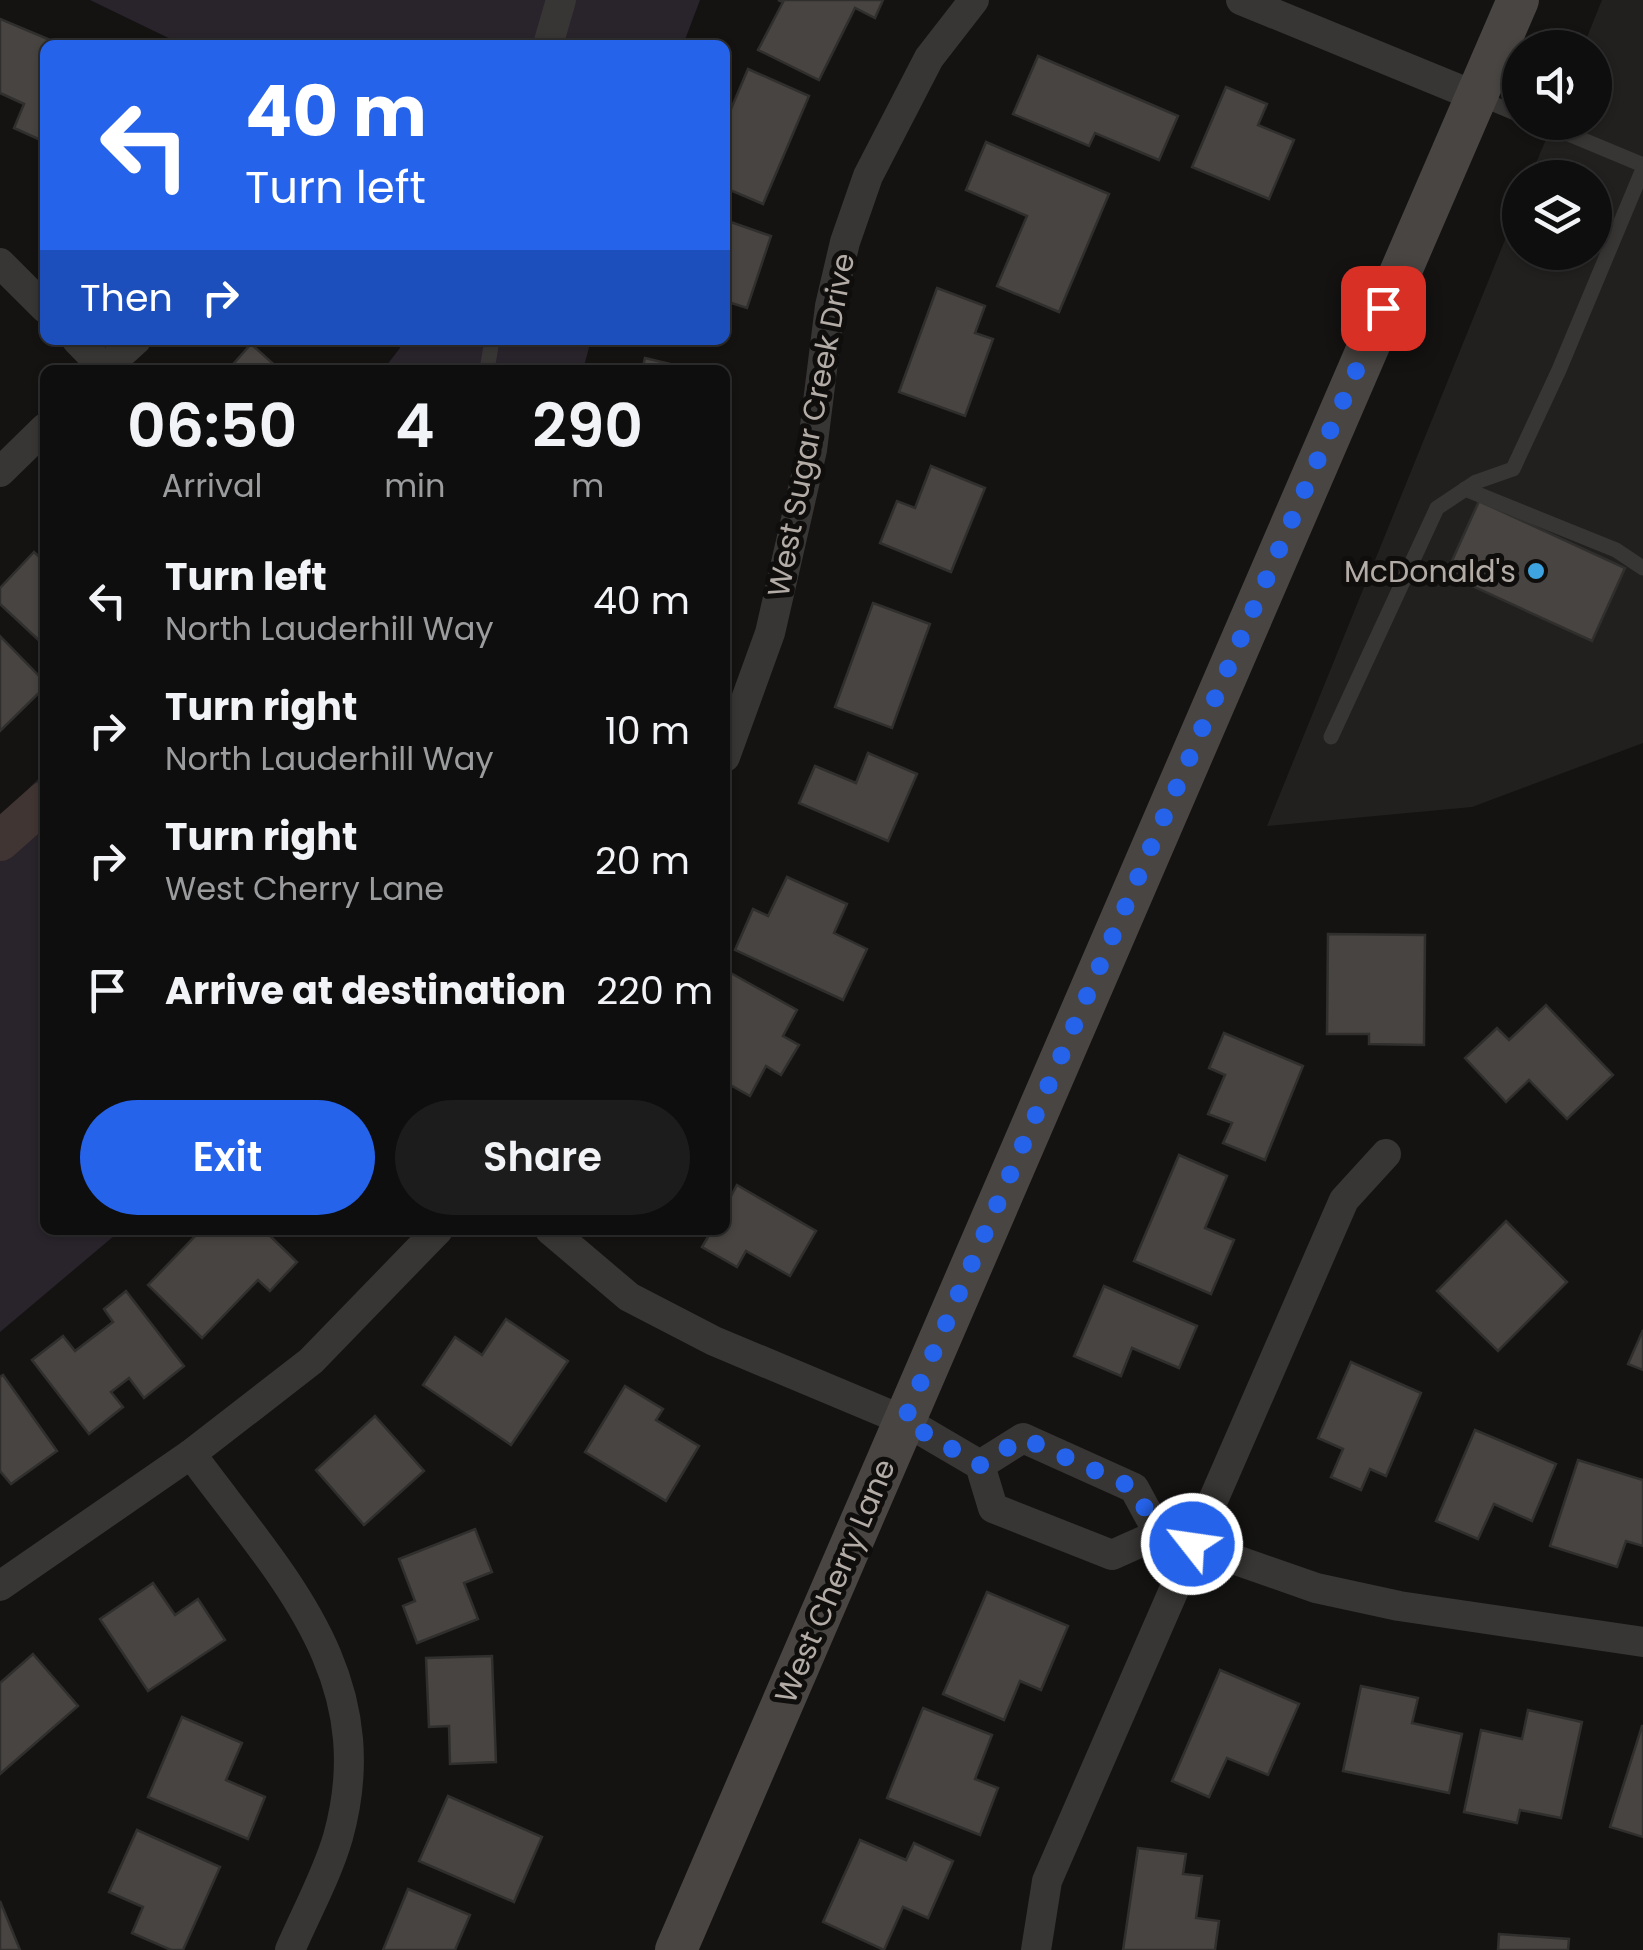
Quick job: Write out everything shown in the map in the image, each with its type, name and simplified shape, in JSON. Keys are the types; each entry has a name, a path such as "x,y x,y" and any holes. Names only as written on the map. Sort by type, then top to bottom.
{"main road":[{"name":"West Cherry Lane","path":"676,1950 1518,0"}],"street":[{"path":"549,40 561,0"},
{"name":"West Sugar Creek Drive","path":"730,743 779,596 812,450 830,306 845,242 868,176 928,58 974,0"},
{"path":"1241,0 1475,96"},
{"path":"0,263 40,303"},
{"path":"82,345 100,365"},
{"path":"108,365 130,345"},
{"path":"0,472 40,433"},
{"path":"1036,1950 1047,1881 1192,1544 1344,1200 1386,1154"},
{"path":"0,1586 191,1454 311,1362 433,1235"},
{"path":"556,1235 629,1296 714,1341 904,1421 980,1465 992,1508 1095,1548 1112,1554 1159,1534 1316,1588 1399,1606 1643,1642"},
{"path":"980,1465 1023,1438 1134,1488 1159,1534"},
{"path":"191,1454 310,1616 333,1664 348,1718 349,1780 338,1839 290,1950"}],"lane":[{"path":"1475,96 1502,107"},
{"path":"1332,737 1436,508 1465,489 1512,470 1559,370 1643,167 1581,140"},
{"path":"1465,489 1616,550 1643,568"}],"shaded area":[{"path":"90,0 700,0 685,40 173,40"},
{"path":"1602,0 1643,0 1643,743 1472,807 1267,826 1502,247 1502,270 1612,270 1612,160 1537,160 1546,140 1612,140 1612,30 1590,30"},
{"path":"399,345 590,345 584,365 387,365"},
{"path":"40,777 40,1235 115,1235 0,1332 0,818"}],"building":[{"path":"778,0 883,0 875,18 855,8 819,80 758,50 783,2"},
{"path":"0,19 50,40 40,40 40,140 14,128 24,104 0,93"},
{"path":"1038,56 1178,116 1159,160 1095,133 1089,146 1013,114"},
{"path":"748,69 809,96 763,204 730,190 730,111"},
{"path":"1226,87 1267,104 1258,125 1294,140 1269,199 1192,167"},
{"path":"986,142 1109,194 1059,312 997,286 1027,216 966,190"},
{"path":"730,222 771,236 747,308 730,303"},
{"path":"937,288 985,306 975,333 993,339 965,416 899,392"},
{"path":"252,345 274,365 232,365"},
{"path":"645,358 674,365 643,365"},
{"path":"931,466 985,488 951,572 880,543 897,501 915,508"},
{"name":"McDonald's","path":"1479,501 1625,568 1592,641 1446,574"},
{"path":"34,552 40,557 40,641 0,604 0,588"},
{"path":"873,603 930,624 892,728 835,707"},
{"path":"0,636 40,677 40,692 0,731"},
{"path":"868,753 917,774 888,841 799,803 815,766 856,783"},
{"path":"787,877 847,904 834,933 867,949 843,1000 735,950 753,909 768,916"},
{"path":"1328,934 1425,935 1424,1045 1369,1044 1369,1034 1327,1034"},
{"path":"730,973 797,1010 783,1036 799,1045 781,1075 766,1066 750,1096 730,1085"},
{"path":"1546,1005 1613,1075 1567,1119 1529,1080 1506,1102 1465,1058 1497,1028 1509,1040"},
{"path":"1224,1033 1303,1066 1265,1160 1223,1143 1232,1123 1208,1114 1225,1075 1209,1068"},
{"path":"1179,1155 1227,1176 1205,1228 1234,1240 1211,1294 1134,1261"},
{"path":"737,1185 816,1231 790,1276 746,1251 737,1267 702,1247 709,1235 730,1235 730,1198"},
{"path":"1506,1221 1567,1282 1498,1351 1437,1291"},
{"path":"196,1235 269,1235 297,1262 270,1291 258,1280 202,1338 148,1285"},
{"path":"1104,1286 1197,1326 1179,1368 1132,1348 1121,1376 1074,1356"},
{"path":"126,1291 184,1366 144,1398 129,1378 111,1392 123,1407 89,1434 32,1360 63,1336 75,1351 113,1322 104,1309"},
{"path":"506,1319 568,1361 511,1445 423,1385 455,1337 482,1355"},
{"path":"1643,1330 1643,1370 1628,1364"},
{"path":"1351,1362 1421,1393 1386,1476 1370,1469 1361,1490 1331,1477 1343,1449 1318,1438"},
{"path":"3,1375 57,1451 11,1484 0,1471"},
{"path":"625,1386 663,1409 656,1420 699,1446 666,1501 585,1452"},
{"path":"375,1416 424,1471 364,1525 316,1470"},
{"path":"1475,1430 1556,1464 1532,1521 1494,1504 1478,1539 1436,1521"},
{"path":"1578,1460 1643,1480 1643,1546 1626,1541 1617,1567 1550,1546"},
{"path":"475,1529 492,1572 464,1583 478,1619 417,1643 403,1606 415,1601 399,1559"},
{"path":"153,1583 175,1615 198,1599 225,1640 148,1691 100,1619"},
{"path":"987,1592 1068,1626 1041,1690 1020,1681 1004,1720 943,1694"},
{"path":"33,1654 78,1706 0,1774 0,1683"},
{"path":"492,1656 496,1762 450,1764 449,1726 429,1727 426,1658"},
{"path":"1220,1670 1299,1704 1268,1775 1227,1758 1209,1797 1172,1781"},
{"path":"1361,1686 1418,1698 1412,1723 1462,1734 1449,1793 1343,1771"},
{"path":"923,1708 992,1735 975,1779 998,1788 980,1835 887,1798"},
{"path":"1528,1710 1582,1722 1561,1818 1520,1810 1517,1823 1464,1812 1481,1730 1522,1739"},
{"path":"182,1717 242,1743 226,1780 265,1797 248,1839 148,1797"},
{"path":"1643,1726 1643,1837 1610,1827"},
{"path":"448,1796 542,1837 514,1902 419,1861"},
{"path":"137,1830 220,1867 183,1950 171,1950 132,1933 143,1907 109,1892"},
{"path":"860,1840 906,1860 914,1843 953,1861 928,1918 903,1907 884,1950 823,1922"},
{"path":"1138,1848 1186,1854 1183,1874 1202,1876 1196,1918 1219,1921 1215,1950 1123,1950"},
{"path":"408,1889 470,1915 455,1950 383,1950"},
{"path":"0,1901 20,1950 0,1950"},
{"path":"1499,1934 1569,1939 1568,1950 1498,1950"}],"waterway":[{"path":"0,841 40,805"}],"place":[{"name":"McDonald's","path":"1536,571"}],"route":[{"path":"1192,1544 1159,1534 1134,1488 1023,1438 980,1465 904,1421 1383,308"}]}
